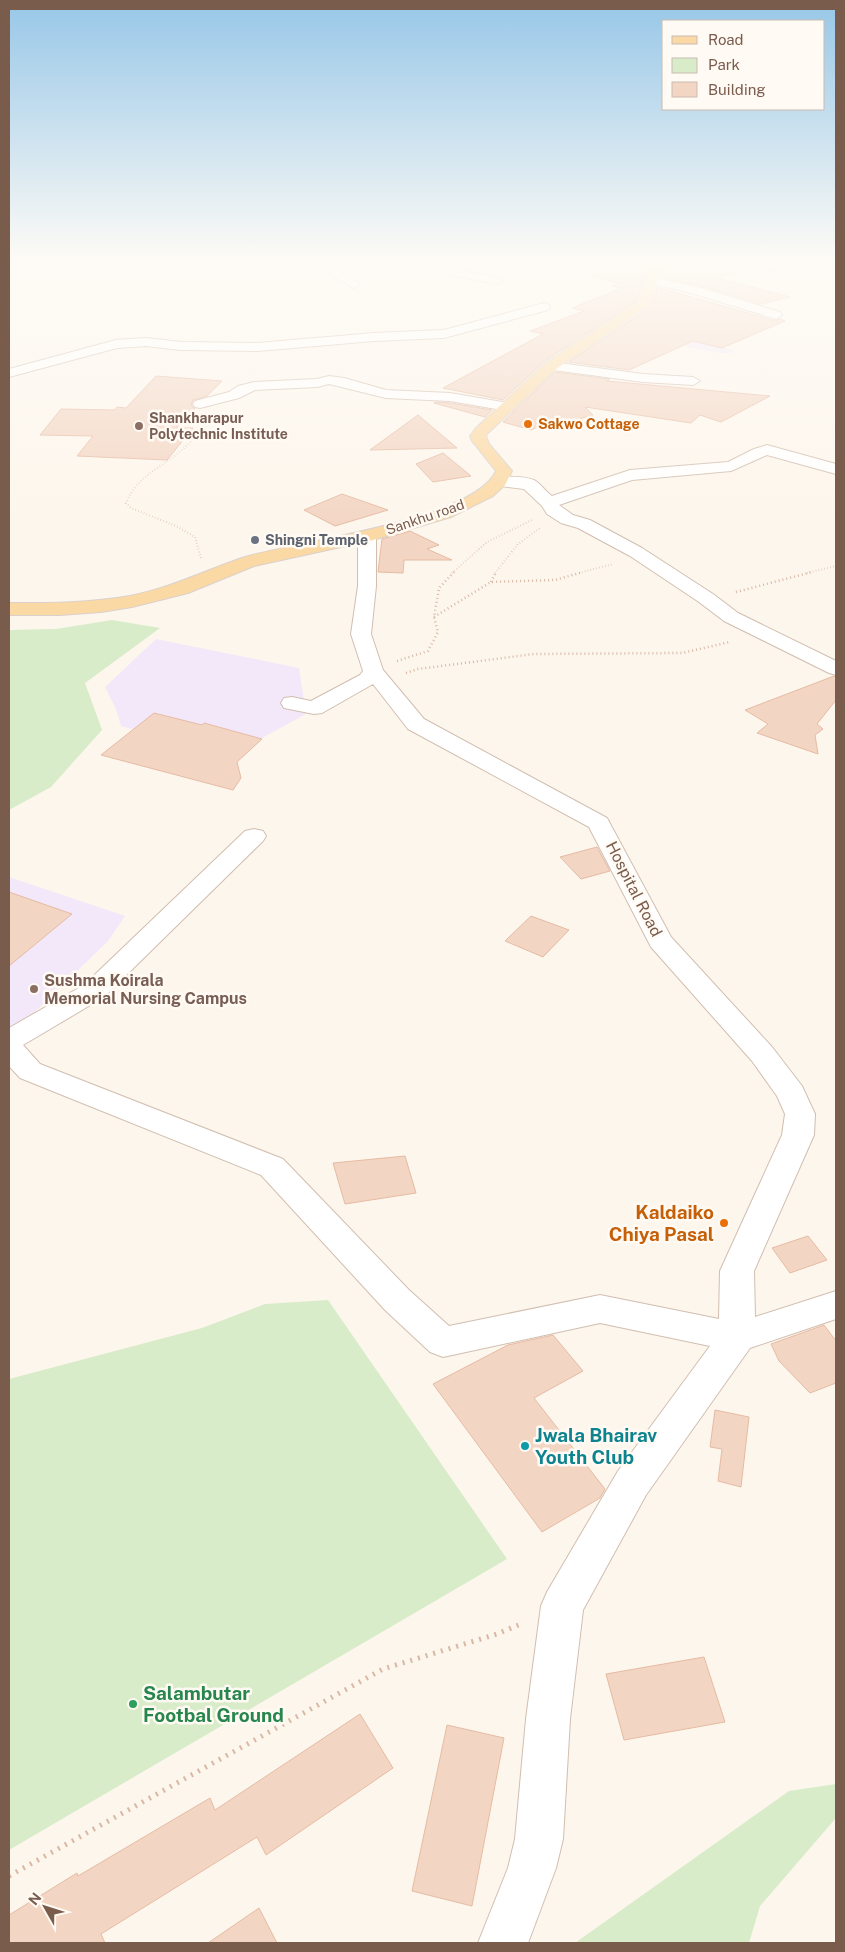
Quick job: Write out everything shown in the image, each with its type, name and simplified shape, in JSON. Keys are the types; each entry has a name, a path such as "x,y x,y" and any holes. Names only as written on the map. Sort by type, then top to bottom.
{"main road":[{"path":"499,482 504,471 499,462 480,443 478,436 488,423 508,407 551,366 576,349"},
{"name":"Sankhu road","path":"9,610 60,609 132,601 181,589 250,562 367,536 445,513 487,493 499,482"}],"street":[{"path":"9,373 94,349"},
{"path":"551,366 643,378 692,381"},
{"path":"200,404 234,395 243,389 254,386 317,383 329,380 344,382 356,387 386,394 450,397 508,407"},
{"path":"556,511 630,475 731,466 767,450 836,469"},
{"path":"499,482 529,484 556,511 636,552 706,598 731,617 836,669"},
{"name":"Hospital Road","path":"367,536 367,586 361,634 377,676 416,724 599,823 660,941 762,1054 791,1093 800,1114 798,1135 737,1271 737,1337"},
{"path":"292,703 314,708 377,676"},
{"path":"9,1040 94,992 254,836"},
{"path":"9,1048 30,1071 272,1167 396,1300 443,1342 600,1309 737,1337 836,1305"},
{"path":"503,1943 532,1868 539,1839 548,1719 562,1606 632,1483 737,1337"}],"path":[{"path":"200,404 203,425 195,438 169,461 154,469 127,494 126,502 132,508 176,526 195,537 204,568 212,577"},
{"path":"377,676 428,651 438,632 434,617 439,588 463,562 487,542 556,511 560,517 528,534 496,570 491,582"},
{"path":"434,617 491,582 555,580 632,559 636,552"},
{"path":"706,598 720,597 836,566"},
{"path":"377,676 534,654 682,653 765,634"},
{"path":"9,1876 383,1669 497,1634 562,1606"}],"shaded area":[{"path":"698,349 729,349 734,351 731,353"},
{"path":"156,639 299,668 306,714 264,737 243,757 121,726 116,709 105,687"},
{"name":"Sushma Koirala Memorial Nursing Campus","path":"9,877 125,916 108,941 9,1037"}],"green space":[{"path":"112,620 160,628 85,683 102,730 51,787 9,810 9,630 56,629"},
{"name":"Salambutar Footbal Ground","path":"328,1300 507,1559 9,1850 9,1379 202,1328 265,1304"},
{"path":"836,1784 836,1818 760,1906 749,1943 575,1943 789,1791"}],"building":[{"path":"515,349 563,349 545,361 503,400 443,388"},
{"path":"588,349 675,349 629,370 569,362"},
{"path":"555,372 610,379 607,381 770,396 721,422 700,415 691,423 585,407 593,415 551,427 545,424 531,430 503,422"},
{"path":"156,376 222,381 207,396 193,400 191,405 195,409 176,428 193,428 167,460 77,456 93,436 40,435 61,409 115,410 117,407 126,408"},
{"path":"435,402 450,403 492,410 485,417"},
{"path":"418,415 457,448 370,450"},
{"path":"443,453 471,476 433,482 416,464"},
{"path":"342,494 388,510 335,526 304,510"},
{"path":"410,531 439,545 427,549 452,560 404,560 403,573 378,572 382,539"},
{"path":"834,676 836,677 836,700 817,724 823,729 815,735 818,754 757,733 768,724 745,710"},
{"path":"154,713 202,725 204,723 262,739 237,762 241,778 233,790 101,755"},
{"path":"597,847 610,871 581,879 560,857"},
{"path":"9,892 72,914 9,966"},
{"path":"531,916 569,930 543,957 505,941"},
{"path":"405,1156 416,1193 345,1204 333,1163"},
{"path":"808,1236 827,1260 790,1273 772,1248"},
{"path":"824,1325 836,1341 836,1383 810,1393 779,1361 771,1344"},
{"name":"Jwala Bhairav Youth Club","path":"553,1335 583,1371 534,1398 605,1489 600,1498 542,1532 433,1384 508,1345"},
{"path":"715,1410 749,1417 741,1487 718,1481 722,1449 710,1447"},
{"path":"704,1657 725,1722 624,1740 606,1674"},
{"path":"360,1714 393,1768 266,1855 257,1837 101,1934 105,1943 9,1943 9,1915 77,1873 78,1876 210,1798 215,1810"},
{"path":"447,1725 504,1738 472,1906 412,1891"},
{"path":"259,1908 277,1943 208,1943"}],"place":[{"name":"Sakwo Cottage","path":"528,424"},
{"name":"Shankharapur Polytechnic Institute","path":"139,426"},
{"name":"Shingni Temple","path":"255,540"},
{"name":"Sushma Koirala Memorial Nursing Campus","path":"34,989"},
{"name":"Kaldaiko Chiya Pasal","path":"724,1223"},
{"name":"Jwala Bhairav Youth Club","path":"525,1446"},
{"name":"Salambutar Footbal Ground","path":"133,1704"}]}
